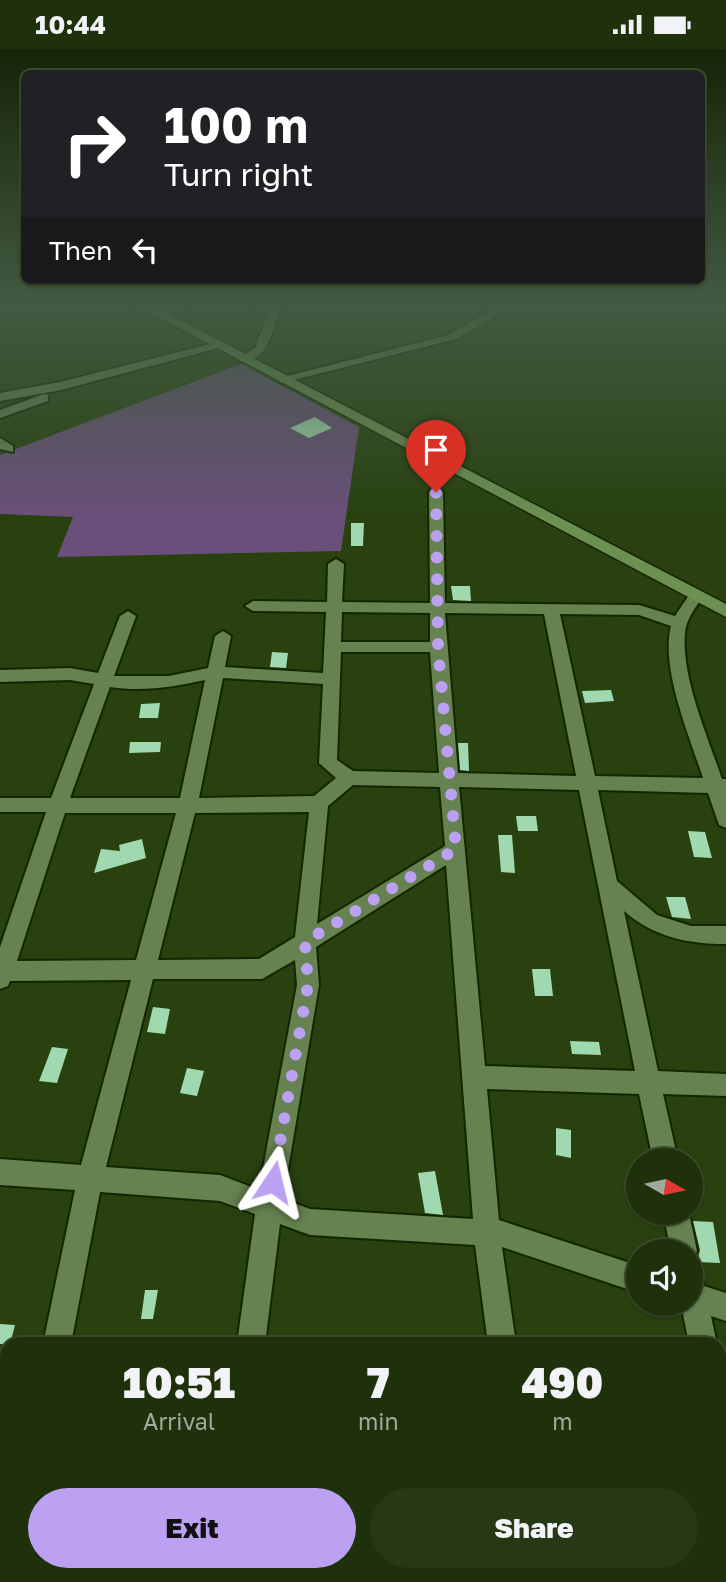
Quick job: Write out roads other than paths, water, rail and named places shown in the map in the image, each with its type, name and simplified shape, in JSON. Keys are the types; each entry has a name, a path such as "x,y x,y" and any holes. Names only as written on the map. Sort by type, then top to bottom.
{"main road":[{"path":"277,377 726,611"}],"street":[{"path":"0,397 100,377"},
{"path":"282,379 292,377"},
{"path":"0,414 73,388 87,380"},
{"path":"436,492 438,647 487,1233 501,1337"},
{"path":"336,564 328,763 349,778 721,786"},
{"path":"696,595 684,611 677,633 678,662 721,786 726,820"},
{"path":"253,606 639,610 658,614 680,624"},
{"path":"551,609 663,1148"},
{"path":"128,616 58,804 1,974 144,969 262,969 456,849"},
{"path":"58,1337 90,1178 188,804 223,636"},
{"path":"333,647 438,647"},
{"path":"0,676 70,674 129,684 169,682 214,672 330,679"},
{"path":"0,805 298,806 319,803 349,778"},
{"path":"252,1337 269,1207 308,985 305,942 319,803"},
{"path":"608,885 650,921 691,935 726,935"},
{"path":"476,1077 726,1085"},
{"path":"0,1172 219,1188 310,1222 506,1234 626,1276"},
{"path":"703,1298 726,1307"},
{"path":"697,1316 701,1337"}]}
